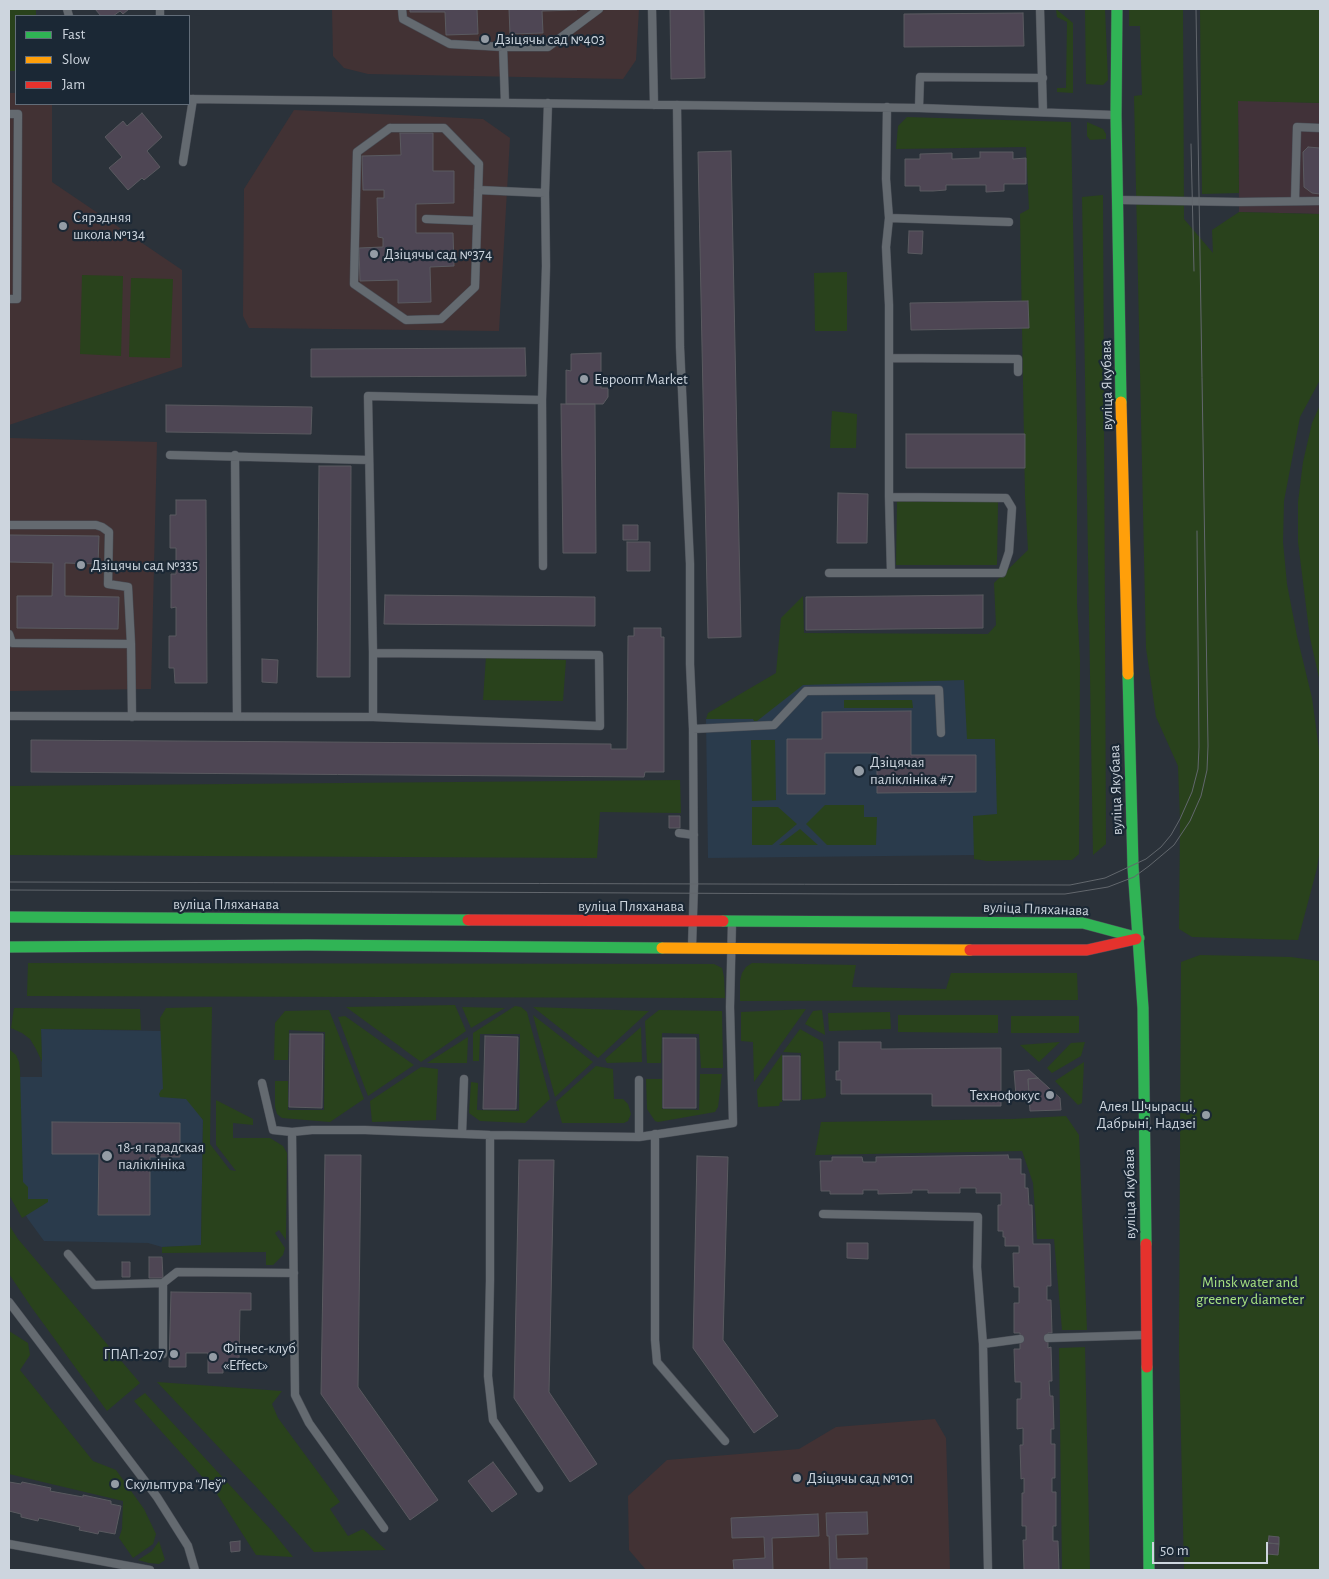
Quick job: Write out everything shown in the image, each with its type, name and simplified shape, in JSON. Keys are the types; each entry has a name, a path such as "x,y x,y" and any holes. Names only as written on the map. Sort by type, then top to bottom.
{"main road":[{"name":"вуліца Якубава","path":"1117,9 1116,115 1124,536 1133,867 1143,1008 1149,1570"},
{"name":"вуліца Пляханава","path":"9,917 307,932 731,949 1087,950 1139,938"},
{"name":"вуліца Пляханава","path":"9,947 307,932 692,921 1083,923 1139,938"}],"lane":[{"path":"402,9 403,19 450,44 503,48 548,47 599,9"},
{"path":"652,9 654,105"},
{"path":"1040,9 1043,112"},
{"path":"503,48 505,103"},
{"path":"919,108 920,77 1043,78"},
{"path":"183,162 191,99 887,107 1116,115"},
{"path":"543,566 542,400 548,104"},
{"path":"677,105 680,347 690,564 690,664 693,730 694,885 692,948"},
{"path":"887,107 886,179 889,218 886,247 889,305 889,497 892,572"},
{"path":"9,114 18,114 17,299 9,299"},
{"path":"1295,201 1297,127 1320,128"},
{"path":"390,128 444,128 479,164 478,190 475,287 440,319 406,320 354,284 357,152 390,128"},
{"path":"478,190 545,194"},
{"path":"1118,200 1320,202"},
{"path":"889,218 1008,222"},
{"path":"426,219 477,221"},
{"path":"888,358 1018,359 1018,372"},
{"path":"373,716 368,396 542,400"},
{"path":"170,455 234,455 369,460"},
{"path":"234,455 237,716"},
{"path":"829,573 1002,573 1009,552 1012,508 1006,498 889,497"},
{"path":"9,525 96,525 109,532 108,584 128,587 132,644 132,717"},
{"path":"9,634 12,643 132,644"},
{"path":"9,716 373,716 600,726 599,655 373,653"},
{"path":"693,730 774,725 806,691 939,690 941,733"},
{"path":"679,833 694,835"},
{"path":"262,1083 273,1130 292,1132 365,1130 490,1135 639,1137 733,1123 730,1007 732,922"},
{"path":"462,1134 464,1079"},
{"path":"639,1080 639,1137"},
{"path":"292,1132 295,1395 310,1423 384,1528"},
{"path":"655,1134 655,1340 657,1362 725,1441"},
{"path":"490,1135 488,1376 493,1420 539,1488"},
{"path":"823,1214 978,1217 977,1267 983,1344 988,1570"},
{"path":"68,1254 94,1285 163,1283 177,1272 294,1273"},
{"path":"163,1283 163,1354"},
{"path":"9,1302 158,1497 188,1546 194,1570"},
{"path":"1048,1338 1146,1335"},
{"path":"983,1344 1020,1339"},
{"path":"9,1544 150,1570"}],"shaded area":[{"name":"Дзіцячы сад №403","path":"332,9 639,9 636,60 623,79 368,74 344,68 333,56"},
{"name":"Сярэдняя школа №134","path":"9,93 15,93 15,105 52,105 52,182 182,270 182,367 9,425"},
{"path":"1238,100 1320,103 1320,214 1239,212"},
{"name":"Дзіцячы сад №374","path":"294,110 483,119 510,138 499,331 249,328 243,316 244,189"},
{"name":"Дзіцячы сад №335","path":"10,438 157,442 151,689 9,691"},
{"name":"Дзіцячая паліклініка #7","path":"968,678 1010,727 1011,814 976,855 708,858 706,719 753,719 802,682"},
{"name":"18-я гарадская паліклініка","path":"41,1029 161,1031 203,1120 201,1246 162,1247 148,1243 44,1241 12,1193 10,1077 42,1077"},
{"name":"Дзіцячы сад №101","path":"935,1419 946,1438 950,1570 646,1570 629,1550 628,1496 667,1460 799,1449 836,1427"}],"green space":[{"path":"9,9 36,9 36,15 15,15 15,71 9,71"},
{"path":"1056,9 1073,23 1073,93 1057,92 1057,88 1066,88 1067,22 1057,17"},
{"path":"1085,9 1105,9 1108,80 1103,85 1086,84"},
{"path":"1129,9 1183,9 1184,219 1213,253 1212,230 1239,212 1320,214 1320,380 1300,417 1284,501 1283,542 1287,584 1312,698 1320,757 1320,849 1317,868 1298,940 1192,937 1179,929 1180,819 1178,766 1156,717 1146,648 1134,96 1142,95 1140,26 1129,26"},
{"path":"1200,9 1320,9 1320,103 1238,101 1239,193 1202,194"},
{"path":"907,117 1071,122 1077,422 1077,604 1080,661 1079,854 1072,860 987,861 974,859 973,816 997,814 995,739 967,739 964,680 803,685 757,721 753,719 706,719 708,713 776,673 781,618 803,596 804,633 988,634 996,625 994,583 1028,550 1025,496 1020,214 1029,209 1026,147 896,149 898,126"},
{"path":"1087,122 1103,129 1106,139 1090,140 1087,136"},
{"path":"1103,195 1106,844 1093,855 1082,197"},
{"path":"847,272 847,331 815,331 814,273"},
{"path":"82,275 123,276 121,356 80,354"},
{"path":"131,278 173,279 170,358 129,357"},
{"path":"1320,405 1320,682 1310,638 1298,542 1298,502 1303,462 1312,423"},
{"path":"832,411 857,414 856,448 830,448"},
{"path":"897,501 998,502 997,565 896,565"},
{"path":"486,657 566,660 563,701 483,700"},
{"path":"844,700 912,700 913,708 844,708"},
{"path":"751,740 775,740 776,800 752,801"},
{"path":"680,780 681,813 600,812 597,858 9,855 9,786"},
{"path":"825,805 864,805 864,817 877,817 876,845 827,845 806,824"},
{"path":"752,807 778,807 797,824 772,845 752,845"},
{"path":"800,829 818,845 779,845"},
{"name":"Minsk water and greenery diameter","path":"1200,955 1291,957 1320,961 1320,1570 1184,1570 1179,1349 1181,962"},
{"path":"28,963 714,964 722,968 725,998 27,996"},
{"path":"752,963 856,965 852,987 946,989 951,973 1077,973 1078,1000 740,1001 742,973"},
{"path":"455,1005 466,1031 421,1062 346,1007"},
{"path":"515,1006 521,1007 527,1012 550,1099 525,1123 480,1121 469,1113 471,1082 478,1083 477,1110 519,1111 520,1034 480,1034 479,1061 473,1061 473,1033"},
{"path":"212,1007 210,1144 230,1170 236,1171 216,1145 216,1100 253,1119 253,1125 233,1123 233,1138 270,1138 283,1146 287,1153 286,1240 279,1230 275,1233 285,1248 283,1255 273,1265 266,1265 266,1252 162,1253 162,1247 201,1245 203,1120 186,1099 160,1097 159,1094 163,1089 160,1018 166,1008"},
{"path":"462,1007 505,1008 471,1028"},
{"path":"533,1007 649,1011 598,1058"},
{"path":"14,1008 140,1009 141,1030 41,1029 42,1062 30,1039 11,1028"},
{"path":"806,1009 754,1082 753,1042 741,1041 741,1012"},
{"path":"329,1010 364,1099 330,1122 282,1118 277,1114 275,1107 275,1081 288,1081 288,1110 324,1110 325,1032 289,1030 288,1060 274,1060 275,1023 285,1011"},
{"path":"659,1010 722,1011 723,1068 701,1068 699,1034 662,1033 661,1063 647,1063 645,1021"},
{"path":"822,1010 825,1035 805,1024 813,1011"},
{"path":"890,1012 891,1029 829,1031 828,1013"},
{"path":"533,1015 593,1062 555,1097"},
{"path":"898,1015 998,1015 998,1033 898,1032"},
{"path":"345,1016 414,1065 368,1096 338,1017"},
{"path":"1011,1016 1079,1016 1079,1033 1011,1033"},
{"path":"641,1027 642,1062 607,1063 605,1059"},
{"path":"800,1029 823,1042 826,1096 824,1098 802,1100 801,1053 783,1052"},
{"path":"468,1037 467,1063 427,1063"},
{"path":"1060,1042 1039,1062 1020,1045"},
{"path":"1085,1042 1081,1056 1052,1073 1047,1068 1071,1043"},
{"path":"9,1049 16,1055 20,1070 23,1182 28,1187 28,1199 48,1199 48,1202 22,1218 9,1195"},
{"path":"782,1054 782,1102 780,1102 779,1106 758,1107 757,1090"},
{"path":"1084,1062 1082,1103 1078,1105 1055,1081"},
{"path":"596,1066 613,1069 614,1099 623,1099 628,1104 631,1114 628,1121 624,1123 562,1123 556,1102"},
{"path":"421,1067 438,1069 436,1120 372,1122 370,1101"},
{"path":"700,1074 722,1074 718,1107 715,1112 655,1121 647,1109 646,1079 662,1079 662,1109 699,1110"},
{"path":"1066,1116 1079,1135 1087,1330 1062,1330 1054,1239 1037,1239 1033,1183 1022,1151 815,1155 821,1122 1013,1119"},
{"path":"9,1225 18,1239 140,1383 107,1411 9,1274"},
{"path":"9,1331 28,1343 30,1355 20,1370 93,1461 116,1470 144,1509 156,1534 153,1544 133,1558 119,1538 122,1529 123,1501 9,1474"},
{"path":"1085,1347 1090,1570 1062,1570 1059,1348"},
{"path":"157,1382 282,1391 272,1404 278,1418 340,1502 330,1509 348,1536 363,1529 386,1550 314,1552 260,1491"},
{"path":"145,1393 272,1531 293,1557 256,1555 215,1491 134,1401"},
{"path":"159,1541 165,1560 159,1564 138,1560 152,1551"}],"building":[{"path":"95,9 129,9 123,14 120,11 114,15 100,15"},
{"path":"410,9 477,9 478,34 446,35 445,12 410,12"},
{"path":"509,9 577,10 542,11 543,33 510,34"},
{"path":"670,9 704,9 705,78 671,79"},
{"path":"1023,13 1024,46 904,47 904,14"},
{"path":"142,113 162,137 147,151 160,167 144,180 142,178 128,190 109,168 122,157 105,137 123,121 127,126"},
{"path":"400,133 433,133 433,171 454,171 454,203 416,204 416,233 453,233 454,266 430,267 431,302 398,303 398,280 360,281 359,248 383,247 383,238 378,237 377,198 384,198 384,190 363,190 362,156 401,155"},
{"path":"1308,147 1320,148 1320,194 1312,193 1304,187 1303,152"},
{"path":"731,151 741,637 708,638 698,152"},
{"path":"980,152 1013,152 1013,159 1026,158 1026,184 1004,184 1004,191 986,192 986,185 946,185 946,190 933,191 920,191 920,186 905,186 905,159 920,159 920,154 952,153 952,159 980,158"},
{"path":"909,231 923,231 922,254 908,253"},
{"path":"1028,301 1029,328 911,330 910,303"},
{"path":"525,348 526,376 311,377 311,349"},
{"name":"Евроопт Market","path":"601,353 601,388 608,388 608,397 603,404 566,404 566,370 571,371 571,354"},
{"path":"561,404 595,404 596,553 563,553"},
{"path":"166,405 312,407 311,434 166,432"},
{"path":"906,434 1025,434 1025,468 906,468"},
{"path":"319,466 351,466 350,677 317,677"},
{"path":"838,493 868,494 867,543 837,543"},
{"path":"176,500 206,500 207,683 175,683 174,668 169,668 169,636 176,636 176,607 171,608 171,574 176,574 176,548 170,548 170,515 176,515"},
{"path":"623,525 638,525 638,540 623,540"},
{"path":"9,535 99,536 98,564 65,563 65,596 119,597 118,629 17,628 17,596 52,596 53,563 9,562"},
{"path":"627,542 650,542 650,571 627,571"},
{"path":"385,595 595,597 595,626 384,624"},
{"path":"983,595 983,628 806,630 806,597"},
{"path":"634,628 661,628 661,637 664,637 664,772 645,772 644,777 31,772 31,740 611,744 611,749 627,749 628,636 634,636"},
{"path":"262,659 278,660 277,683 262,682"},
{"path":"911,711 911,755 976,755 976,792 877,793 877,753 825,753 825,794 787,794 787,739 822,739 822,712"},
{"path":"669,816 680,816 680,828 669,828"},
{"path":"290,1034 323,1034 322,1108 289,1107"},
{"path":"485,1036 518,1037 516,1109 483,1109"},
{"path":"663,1038 696,1038 696,1108 663,1108"},
{"path":"839,1042 881,1042 881,1049 1001,1048 1001,1106 932,1106 932,1094 841,1094 841,1080 836,1080 836,1071 839,1071"},
{"path":"783,1056 800,1056 800,1100 783,1100"},
{"path":"1029,1070 1038,1078 1028,1079 1029,1095 1016,1096 1014,1071"},
{"path":"1038,1078 1060,1098 1061,1110 1030,1111 1028,1079"},
{"name":"18-я гарадская паліклініка","path":"52,1122 180,1123 180,1157 150,1157 150,1215 98,1215 99,1154 52,1154"},
{"path":"325,1155 361,1155 358,1387 438,1500 410,1520 321,1394"},
{"path":"1008,1155 1009,1159 1021,1159 1021,1174 1025,1174 1025,1188 1028,1188 1029,1205 1032,1205 1033,1244 1050,1244 1051,1286 1047,1286 1047,1300 1051,1300 1052,1333 1048,1333 1048,1348 1051,1347 1052,1381 1049,1381 1050,1396 1053,1396 1054,1429 1051,1429 1051,1444 1055,1444 1055,1478 1052,1478 1052,1492 1056,1492 1056,1526 1053,1526 1053,1541 1058,1541 1059,1570 1024,1570 1023,1540 1026,1540 1026,1526 1022,1526 1024,1478 1021,1479 1020,1445 1023,1445 1023,1428 1017,1429 1017,1399 1021,1399 1021,1382 1015,1382 1014,1349 1020,1349 1020,1333 1014,1333 1014,1303 1019,1303 1019,1287 1014,1287 1013,1253 1019,1253 1019,1246 1005,1246 1003,1231 998,1231 998,1205 1001,1205 1001,1193 976,1193 976,1188 960,1188 960,1193 928,1193 928,1190 912,1190 912,1193 878,1194 878,1190 863,1190 863,1194 830,1194 830,1191 821,1191 820,1161 832,1161 832,1157 862,1157 863,1162 876,1162 876,1157"},
{"path":"697,1156 728,1157 723,1340 778,1416 754,1433 693,1348"},
{"path":"519,1160 554,1160 549,1392 597,1464 570,1482 514,1398"},
{"path":"847,1243 868,1243 868,1259 847,1258"},
{"path":"149,1257 162,1257 163,1278 149,1278"},
{"path":"122,1262 130,1262 130,1277 122,1277"},
{"path":"171,1292 251,1293 251,1310 240,1310 239,1364 223,1364 223,1373 208,1373 208,1353 186,1353 186,1367 169,1367"},
{"path":"493,1462 517,1494 492,1512 468,1481"},
{"path":"9,1482 21,1484 22,1482 51,1488 50,1491 111,1501 111,1504 121,1506 115,1534 99,1531 98,1534 79,1530 80,1527 39,1518 38,1521 21,1517 21,1514 9,1511"},
{"path":"867,1512 868,1534 836,1535 837,1559 867,1558 867,1570 830,1570 826,1513"},
{"path":"818,1514 819,1536 772,1538 773,1570 734,1570 733,1560 765,1558 764,1537 732,1538 731,1518"},
{"path":"1269,1536 1279,1537 1279,1544 1268,1543"},
{"path":"240,1541 240,1551 231,1552 230,1542"},
{"path":"1268,1543 1279,1544 1278,1555 1267,1554"}],"tram line":[{"path":"9,890 1065,894 1108,887 1134,877 1149,866 1174,845 1190,821 1201,796 1207,770 1196,9"},
{"path":"1191,144 1194,271"},
{"path":"9,882 1070,885 1105,878 1146,859 1161,847 1171,835 1192,792 1198,769 1199,747 1197,531"}],"traffic: fast":[{"path":"1117,9 1116,115 1121,402"},
{"path":"1128,674 1133,867 1143,1008 1146,1244"},
{"path":"9,917 468,920"},
{"path":"723,921 1083,923 1139,938"},
{"path":"9,947 307,945 662,948"},
{"path":"1147,1367 1149,1570"}],"traffic: slow":[{"path":"1121,402 1128,674"},
{"path":"662,948 970,950"}],"traffic: jam":[{"path":"468,920 723,921"},
{"path":"970,950 1087,950 1136,939"},
{"path":"1146,1244 1147,1367"}],"place":[{"name":"Дзіцячы сад №403","path":"485,39"},
{"name":"Сярэдняя школа №134","path":"63,226"},
{"name":"Дзіцячы сад №374","path":"374,254"},
{"name":"Евроопт Market","path":"584,379"},
{"name":"Дзіцячы сад №335","path":"81,565"},
{"name":"Дзіцячая паліклініка #7","path":"859,771"},
{"name":"Технофокус","path":"1050,1095"},
{"name":"Алея Шчырасці, Дабрыні, Надзеі","path":"1206,1115"},
{"name":"18-я гарадская паліклініка","path":"107,1156"},
{"name":"ГПАП-207","path":"174,1354"},
{"name":"Фітнес-клуб «Effect»","path":"213,1357"},
{"name":"Дзіцячы сад №101","path":"797,1478"},
{"name":"Скульптура “Леў”","path":"115,1484"}]}
